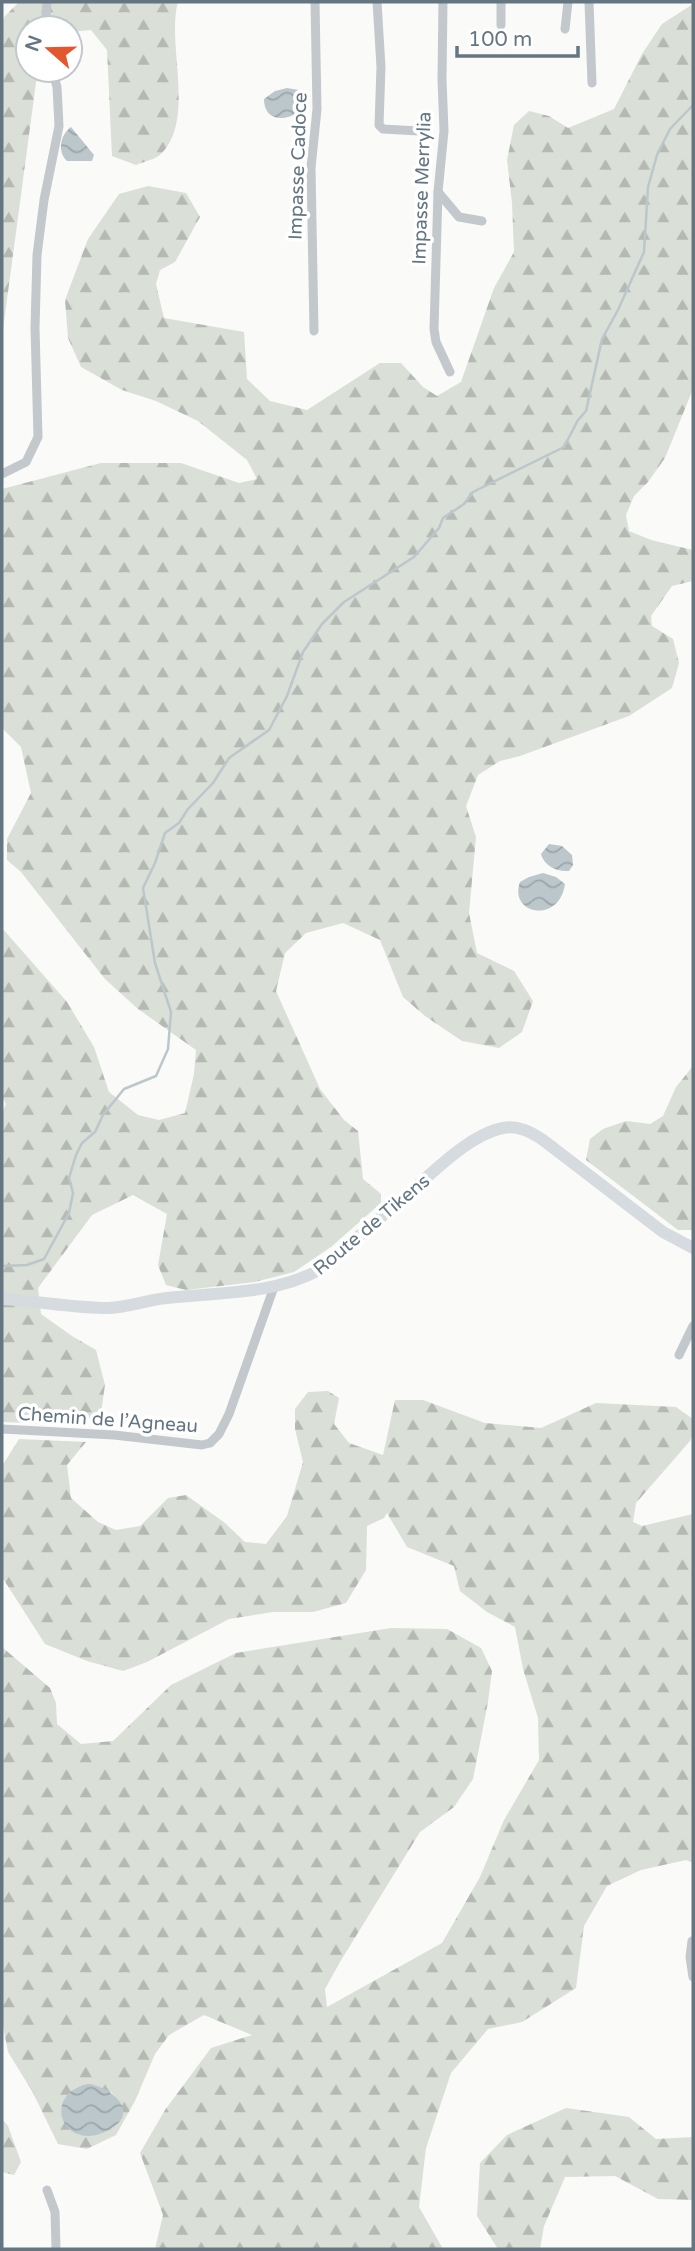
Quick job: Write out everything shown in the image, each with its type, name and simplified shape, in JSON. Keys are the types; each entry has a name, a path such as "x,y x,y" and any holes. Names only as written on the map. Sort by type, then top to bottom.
{"street":[{"name":"Impasse Cadoce","path":"314,331 311,168 317,109 315,2"},
{"path":"377,2 381,67 379,125 383,130 419,131"},
{"name":"Impasse Merrylia","path":"443,2 444,131 438,192 435,336 450,372"},
{"path":"501,2 501,25"},
{"path":"565,29 568,2"},
{"path":"589,2 592,83"},
{"path":"2,474 26,463 38,438 35,328 37,255 44,200 59,126 56,84"},
{"path":"438,192 459,217 482,221"},
{"name":"Route de Tikens","path":"2,1299 105,1308 125,1307 165,1298 274,1287 300,1280 319,1270 469,1144 501,1128 512,1127 530,1132 663,1232 693,1248"},
{"name":"Chemin de l’Agneau","path":"2,1429 114,1435 191,1445 210,1443 219,1434 229,1414 274,1287"},
{"path":"680,1354 693,1326"},
{"path":"692,1941 690,1957 693,1977"},
{"path":"47,2190 55,2211 56,2249"}],"green space":[{"path":"19,2 178,2 175,38 179,101 177,121 171,139 161,154 136,165 112,156 107,50 91,30 84,31 84,14 14,14 14,84 36,84 2,337 2,22"},
{"path":"693,4 693,389 665,458 634,496 626,515 629,531 651,540 693,550 693,581 672,586 651,616 652,626 673,639 679,663 672,688 629,716 500,761 478,775 466,806 476,837 469,913 477,953 514,971 533,1001 522,1032 499,1048 462,1041 403,997 380,940 343,923 306,933 285,953 276,991 320,1089 344,1120 358,1131 363,1179 381,1194 381,1203 331,1247 294,1272 255,1282 186,1290 166,1285 158,1265 167,1214 133,1195 92,1215 38,1288 41,1314 96,1350 105,1385 101,1413 79,1425 2,1422 2,1113 6,1104 2,1096 2,928 67,1002 94,1047 109,1092 138,1115 159,1120 185,1113 194,1074 196,1050 138,1009 105,979 21,872 7,860 7,839 31,793 21,747 2,728 2,489 101,463 181,463 239,483 257,479 247,460 198,421 156,401 122,390 81,367 68,338 65,300 88,239 119,194 148,186 186,193 200,217 175,262 160,270 156,284 164,318 244,332 247,379 270,401 307,410 380,363 401,363 423,387 437,396 461,382 494,288 514,252 507,160 514,125 529,111 549,116 568,128 614,109 642,54 662,24"},
{"path":"693,1066 693,1230 678,1230 586,1160 590,1139 603,1129 626,1121 650,1124 663,1116 676,1087"},
{"path":"328,1391 339,1398 334,1424 349,1443 383,1455 395,1400 423,1400 485,1423 541,1428 596,1403 676,1407 693,1419 690,1441 636,1503 633,1522 642,1526 693,1514 693,1863 686,1860 641,1870 607,1886 584,1926 576,1988 522,2022 488,2029 451,2073 426,2148 419,2207 443,2249 155,2249 163,2215 140,2153 165,2110 211,2048 252,2035 204,2015 169,2035 155,2054 135,2101 116,2135 87,2149 58,2144 32,2091 8,2052 2,2021 2,1647 50,1688 56,1703 57,1724 81,1744 113,1741 171,1685 236,1653 391,1628 447,1629 481,1648 492,1671 473,1779 454,1807 420,1832 325,1989 327,2007 442,1943 480,1877 504,1820 539,1760 538,1718 523,1669 515,1627 487,1612 460,1591 454,1566 407,1547 387,1513 384,1518 367,1526 366,1570 346,1603 313,1612 273,1612 229,1619 147,1662 123,1671 87,1661 45,1644 2,1577 2,1466 19,1439 86,1442 67,1465 71,1498 98,1522 116,1530 140,1526 168,1498 186,1495 225,1523 245,1542 266,1544 287,1516 303,1462 295,1429 295,1409 308,1392","holes":["111,2092 122,2111 116,2124 99,2133 88,2135 78,2135 61,2111 65,2098"]},
{"path":"566,2108 629,2117 656,2139 693,2137 693,2200 658,2199 615,2176 565,2177 544,2226 540,2249 498,2249 477,2216 480,2163 507,2135"},
{"path":"2,2119 8,2126 21,2162 14,2175 2,2172"}],"water":[{"path":"287,88 305,91 309,101 298,113 290,116 283,118 270,114 264,99 275,91"},
{"path":"71,127 94,155 92,161 67,161 64,157 61,144 64,134"},
{"path":"549,844 562,846 572,855 573,865 569,871 556,869 545,862 541,854"},
{"path":"543,873 556,877 565,884 561,897 545,910 527,908 518,893 520,882"},
{"path":"87,2084 102,2088 117,2098 123,2112 115,2126 98,2134 83,2136 64,2123 61,2112 64,2101 72,2091"}],"waterway":[{"path":"2,1266 27,1265 44,1259 69,1213 73,1193 69,1178 82,1143 95,1132 103,1115 124,1089 156,1076 168,1049 171,1012 155,963 143,888 165,833 179,823 188,809 213,783 229,758 269,730 287,696 303,652 322,624 344,602 414,557 439,528 443,518 464,504 473,492 564,447 578,420 586,411 602,339 644,252 648,187 657,155 670,129 693,105"}]}
